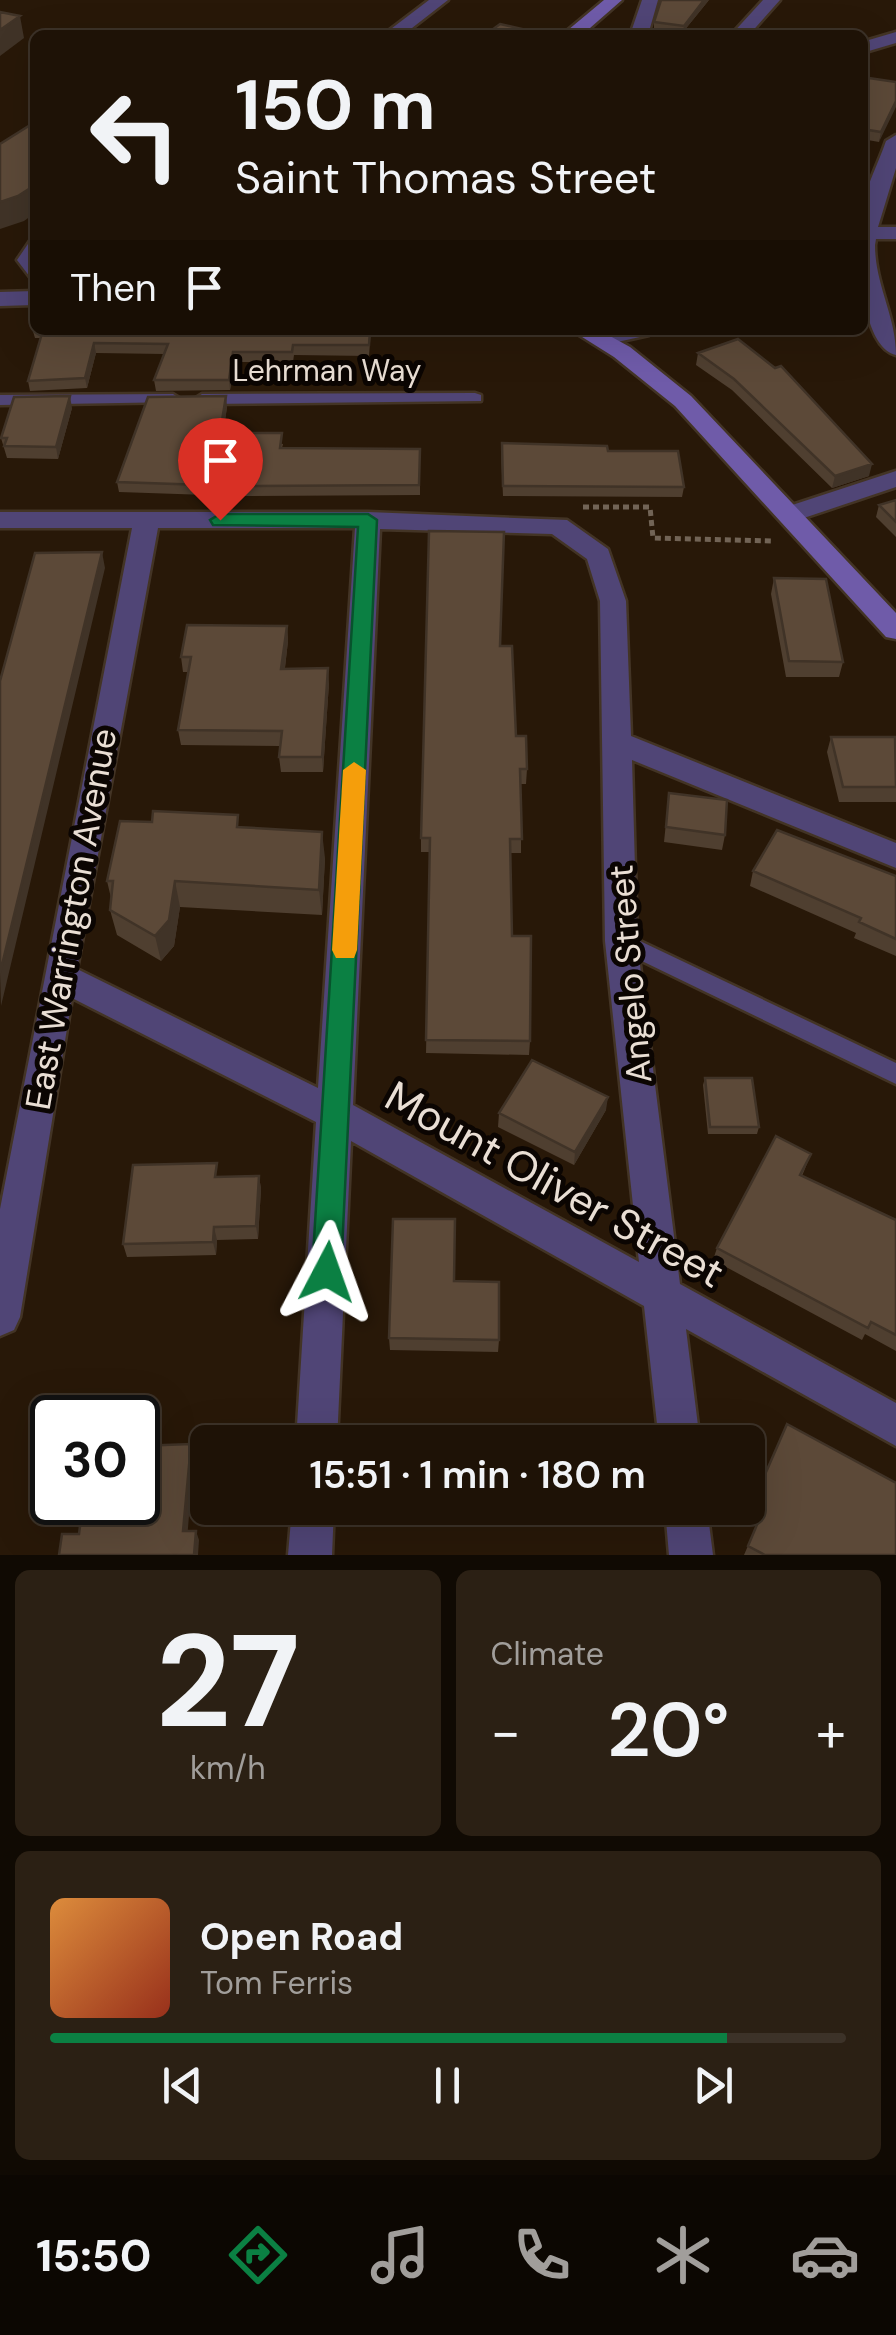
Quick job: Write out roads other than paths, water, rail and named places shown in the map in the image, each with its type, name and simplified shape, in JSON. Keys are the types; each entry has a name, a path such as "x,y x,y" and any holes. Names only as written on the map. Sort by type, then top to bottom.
{"main road":[{"path":"577,30 614,0"},
{"path":"591,335 622,352 683,401 896,630"}],"street":[{"path":"399,30 440,0"},
{"path":"641,30 650,0"},
{"path":"745,30 772,0"},
{"path":"868,46 896,37"},
{"path":"868,221 896,140"},
{"path":"868,233 896,234"},
{"path":"868,293 878,320 896,348"},
{"path":"789,515 896,479"},
{"path":"0,520 368,520 317,1425"},
{"name":"Angelo Street","path":"368,520 558,526 599,555 613,602 621,941 677,1425"},
{"name":"East Warrington Avenue","path":"0,1317 59,976 146,521"},
{"path":"619,742 896,856"},
{"name":"Mount Oliver Street","path":"59,976 336,1114 896,1425"},
{"path":"310,1555 312,1525"},
{"path":"688,1525 691,1555"}],"lane":[{"name":"Lehrman Way","path":"0,400 475,398"},
{"path":"621,941 896,1074"}]}
